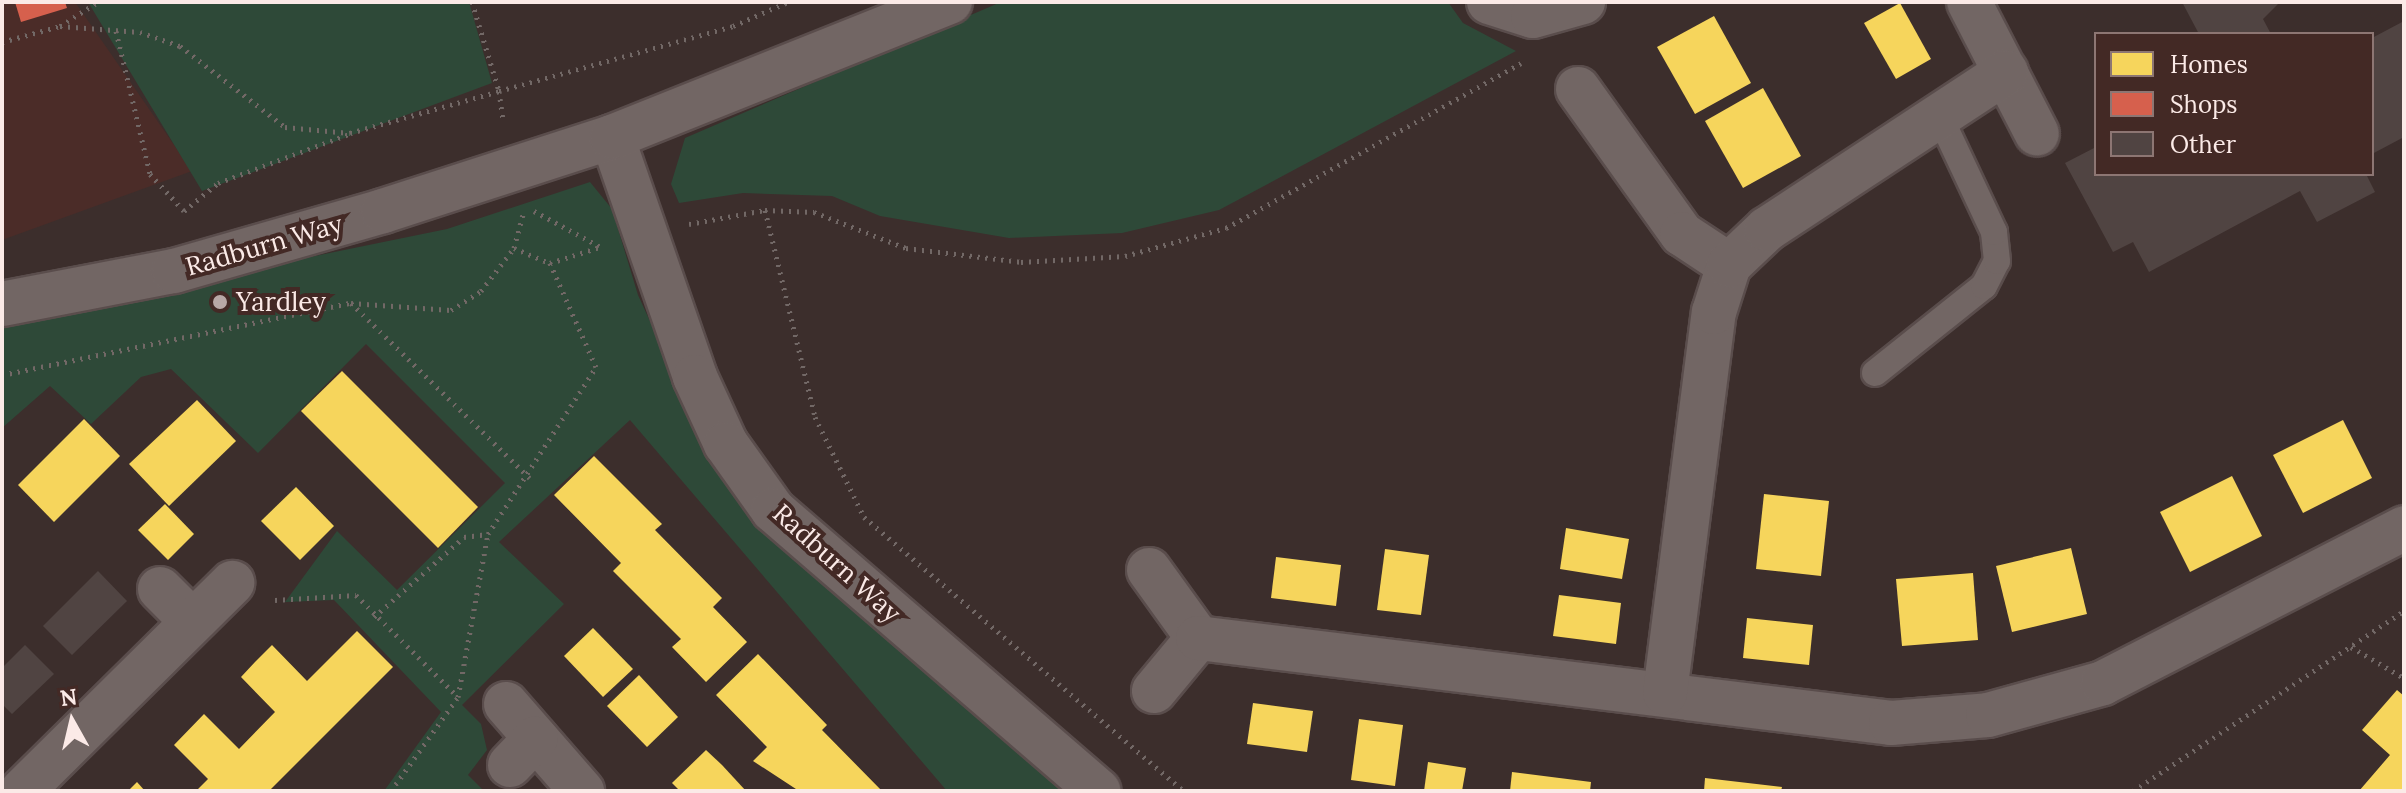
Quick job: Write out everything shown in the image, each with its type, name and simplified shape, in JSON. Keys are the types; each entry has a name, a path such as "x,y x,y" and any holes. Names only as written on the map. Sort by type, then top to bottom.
{"street":[{"name":"Radburn Way","path":"2,304 174,271 612,137 950,2"},
{"path":"1489,2 1533,16 1583,2"},
{"path":"1969,2 2037,134"},
{"path":"1665,693 1714,312 1729,265 1767,229 1937,111 2006,72"},
{"path":"1578,89 1682,234 1729,265"},
{"name":"Radburn Way","path":"612,137 695,377 726,444 773,510 1099,791"},
{"path":"1149,570 1198,638 1891,723 1988,715 2103,683 2404,528"},
{"path":"22,791 232,583"},
{"path":"160,589 192,621"},
{"path":"1154,691 1198,638"},
{"path":"506,704 523,752 582,791"}],"lane":[{"path":"1875,373 1984,286 1997,261 1994,232 1937,111"}],"path":[{"path":"2,42 60,26 98,2"},
{"path":"472,2 499,91 503,119"},
{"path":"116,31 150,174 184,211 218,183 350,133 733,26 788,2"},
{"path":"60,26 116,31 180,46 285,127 350,133"},
{"path":"672,227 765,210 814,212 906,248 1021,262 1125,256 1226,228 1525,61"},
{"path":"2,375 351,303 451,310 481,291 514,248 525,206 600,247 550,263 514,248"},
{"path":"765,210 815,417 864,517 1184,791"},
{"path":"391,791 458,697 488,534 530,478 596,367 550,263"},
{"path":"351,303 530,478"},
{"path":"374,617 464,537 488,534"},
{"path":"232,583 250,602 356,595 374,617 458,697 506,704"},
{"path":"2133,791 2404,611"},
{"path":"2351,647 2404,678"}],"shaded area":[{"path":"2,2 75,2 192,171 2,240"}],"green space":[{"path":"88,2 469,2 492,83 202,191"},
{"path":"1001,2 1448,2 1463,23 1516,51 1219,210 1122,233 1009,238 880,216 832,196 743,193 679,203 671,184 685,138"},
{"path":"590,182 612,209 638,295 704,439 1066,791 947,791 630,420 499,542 564,604 462,705 481,724 487,750 468,775 484,791 384,791 441,712 334,600 285,602 337,531 397,590 505,483 366,344 258,453 171,369 141,377 91,424 50,386 2,428 2,320 447,229"}],"building: Homes":[{"path":"1900,3 1931,59 1896,79 1864,23"},
{"path":"1714,16 1751,83 1695,114 1657,47"},
{"path":"1763,88 1801,156 1743,188 1705,121"},
{"path":"342,371 478,507 438,548 301,411"},
{"path":"197,400 236,441 169,506 129,464"},
{"path":"84,419 120,456 54,522 18,485"},
{"path":"2343,420 2372,478 2303,513 2273,455"},
{"path":"594,456 662,524 655,530 722,598 713,607 747,642 706,682 672,647 681,639 613,571 621,563 554,495"},
{"path":"2232,476 2262,536 2190,572 2160,512"},
{"path":"296,487 334,526 300,560 261,521"},
{"path":"1764,494 1829,501 1821,576 1756,569"},
{"path":"165,504 194,534 168,560 138,530"},
{"path":"1566,528 1629,539 1622,579 1560,569"},
{"path":"2071,548 2087,614 2012,632 1996,566"},
{"path":"1385,549 1429,555 1421,615 1377,610"},
{"path":"1276,557 1341,565 1336,606 1271,598"},
{"path":"1973,573 1978,640 1902,646 1896,579"},
{"path":"1559,595 1621,603 1616,644 1553,636"},
{"path":"1747,618 1813,625 1809,665 1743,658"},
{"path":"593,628 633,669 603,697 564,656"},
{"path":"357,631 393,667 269,791 196,791 208,779 174,745 204,714 239,749 275,712 241,677 272,645 307,681"},
{"path":"758,654 827,725 822,730 882,791 799,791 753,761 767,747 716,695"},
{"path":"639,675 678,717 647,747 607,706"},
{"path":"2397,690 2404,696 2404,791 2359,791 2390,755 2362,730"},
{"path":"1253,703 1313,711 1307,752 1247,744"},
{"path":"1359,719 1403,725 1395,786 1351,780"},
{"path":"706,750 746,791 680,791 672,783"},
{"path":"1428,762 1466,768 1462,791 1424,791"},
{"path":"1512,772 1591,782 1590,791 1510,791"},
{"path":"1705,778 1782,787 1781,791 1704,791"},
{"path":"137,782 145,791 128,791"}],"building: Shops":[{"path":"15,2 65,2 67,8 21,22"}],"building: Other":[{"path":"2182,2 2280,2 2263,19 2270,32 2198,32"},
{"path":"2404,21 2404,137 2374,153 2374,37"},
{"path":"2094,148 2094,176 2367,176 2375,192 2317,222 2300,191 2149,272 2133,242 2113,252 2065,163"},
{"path":"98,571 127,601 72,655 43,626"},
{"path":"25,645 54,674 12,714 2,704 2,668"}],"place":[{"name":"Yardley","path":"220,302"}]}
